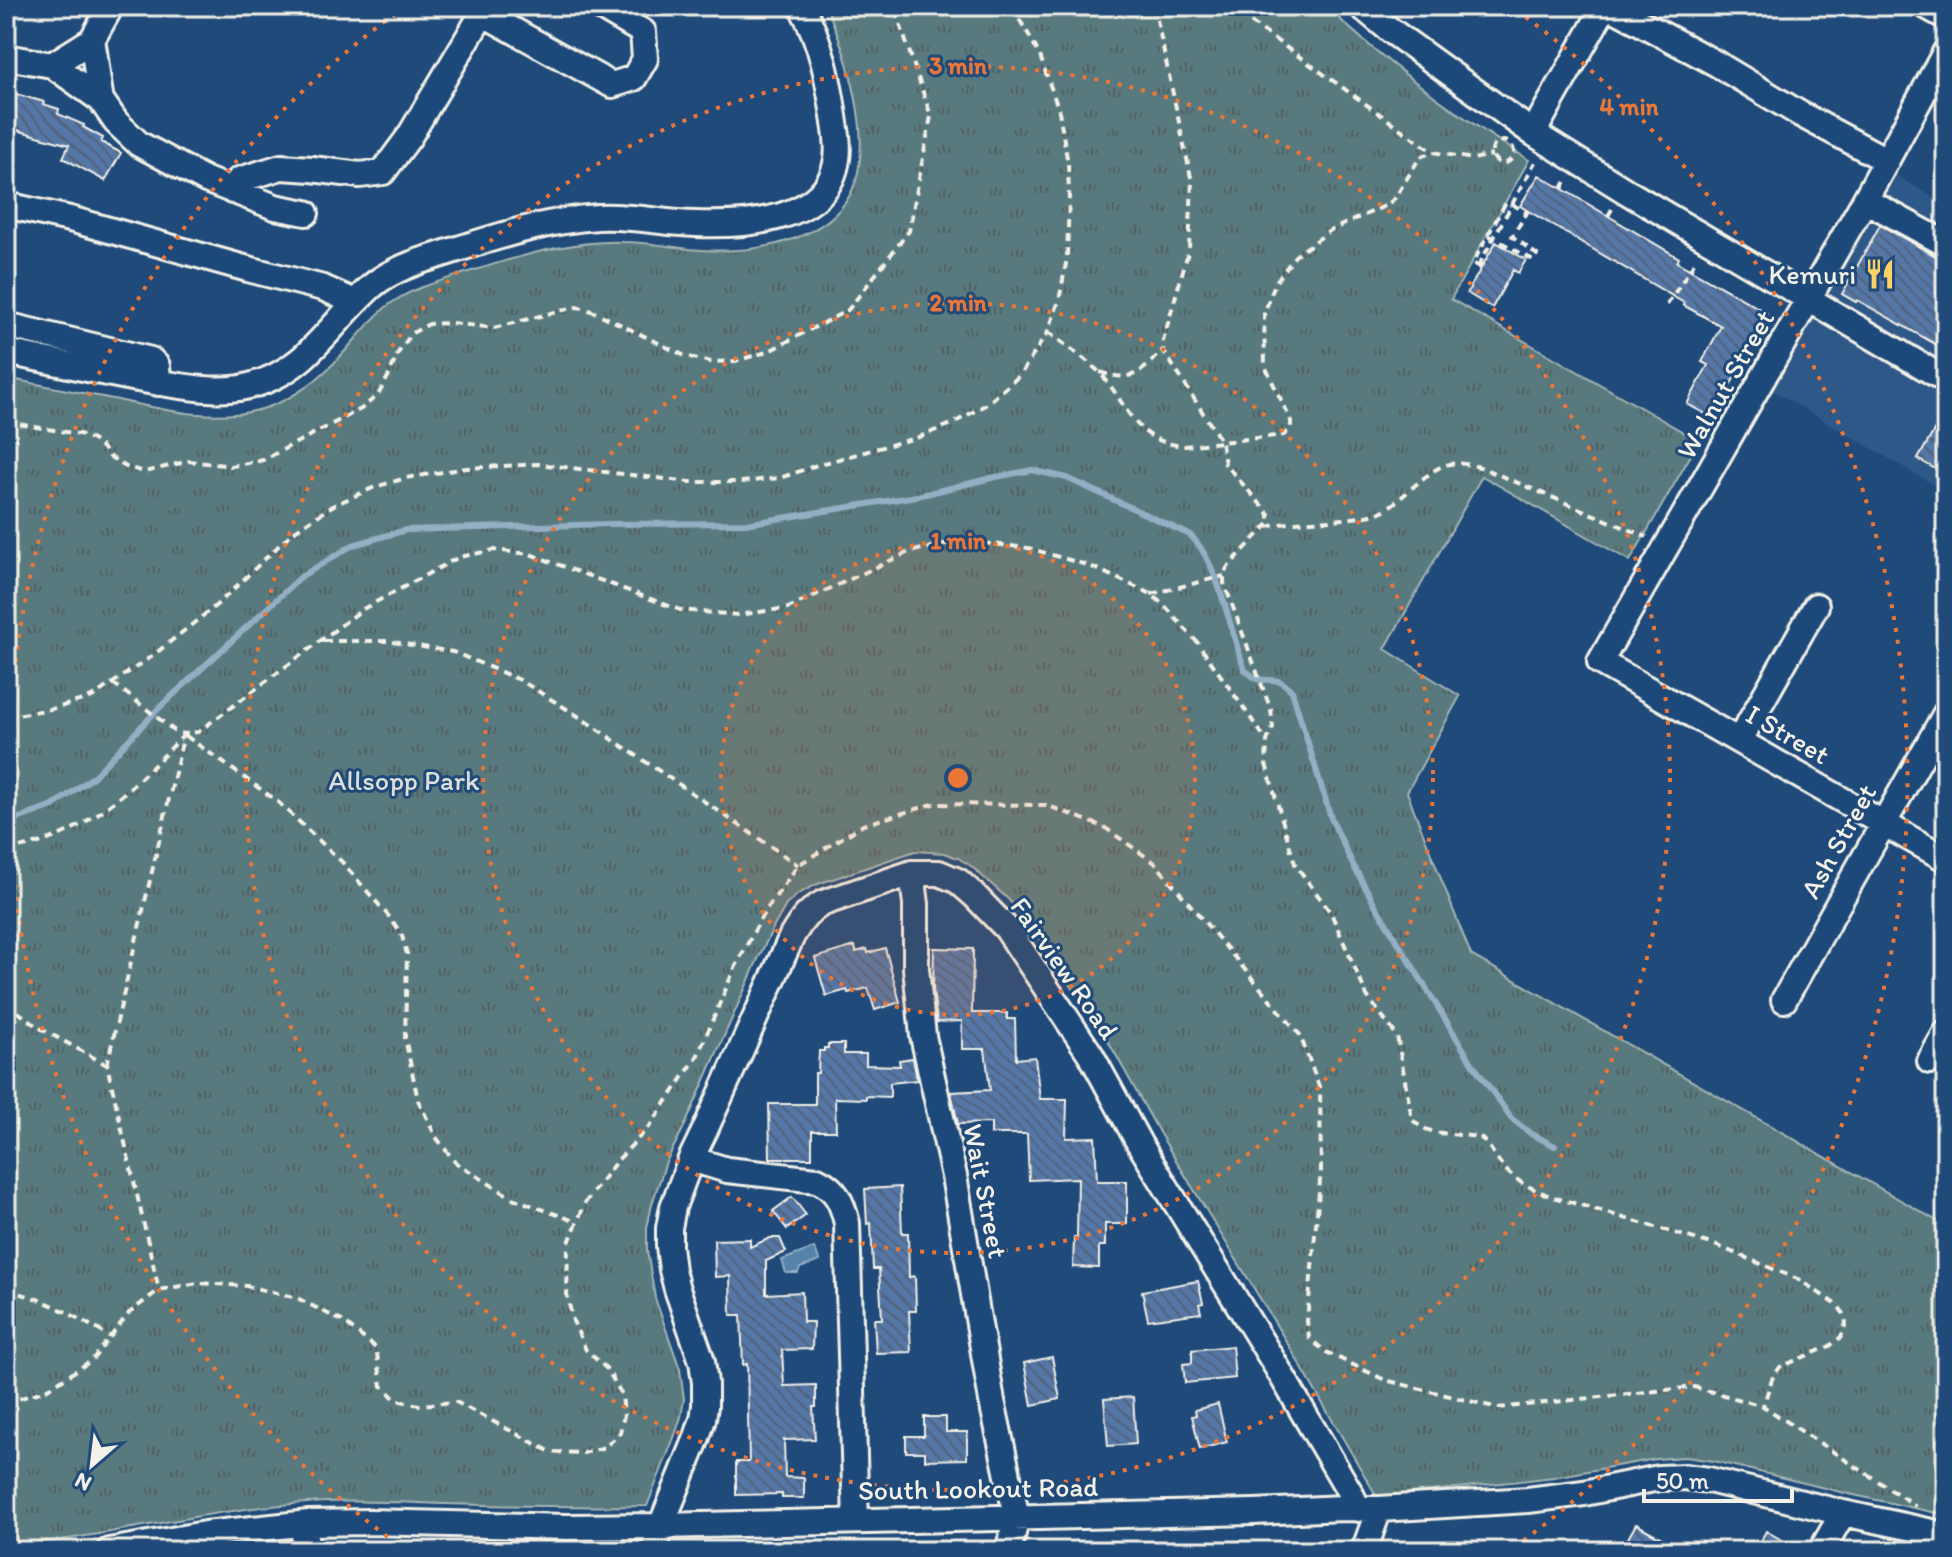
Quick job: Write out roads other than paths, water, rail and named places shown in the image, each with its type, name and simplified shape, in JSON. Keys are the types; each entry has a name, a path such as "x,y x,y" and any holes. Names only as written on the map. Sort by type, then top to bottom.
{"street":[{"path":"52,65 92,40 111,6"},
{"path":"232,191 239,180 281,167 360,175 383,172 409,137 485,10 612,85 634,78 645,59 643,32 599,6"},
{"path":"6,352 158,383 224,390 269,379 298,362 355,302 374,285 403,267 554,222 621,216 692,224 729,224 785,215 809,203 825,188 834,172 838,150 828,77 820,49 801,6"},
{"path":"1361,6 1533,133 1946,380"},
{"path":"1533,133 1607,6 1886,160"},
{"path":"1926,6 1946,17"},
{"path":"92,40 101,100"},
{"name":"Walnut Street","path":"1600,662 1865,200 1946,51"},
{"path":"6,57 52,65 101,100 116,122 139,144 206,180 275,207 306,213"},
{"path":"1865,200 1946,244"},
{"path":"6,205 70,219 323,288 355,302"},
{"path":"6,325 151,360 157,366 158,383"},
{"path":"1739,741 1816,606"},
{"name":"I Street","path":"1600,662 1946,859"},
{"name":"Ash Street","path":"1784,1000 1946,713"},
{"name":"Fairview Road","path":"654,1551 696,1440 705,1406 702,1361 677,1289 669,1246 673,1207 691,1159 792,936 804,917 823,903 912,873 939,873 958,881 996,918 1020,948 1091,1055 1139,1143 1351,1494 1368,1509"},
{"name":"Wait Street","path":"912,873 916,904 916,968 923,1036 954,1176 992,1401 1017,1518"},
{"path":"1930,1061 1946,1033"},
{"path":"691,1159 727,1170 817,1180 828,1185 843,1206 847,1223 856,1521"},
{"name":"South Lookout Road","path":"109,1551 205,1534 309,1523 661,1526 1368,1509 1528,1500 1659,1478 1684,1477 1709,1480 1946,1535"},
{"path":"1364,1551 1368,1509"},
{"path":"1821,1551 1843,1513"},
{"path":"1008,1551 1017,1518"},
{"path":"301,1551 309,1523"}],"water":[{"path":"814,1248 820,1261 800,1268 798,1273 786,1273 782,1260"}],"waterway":[{"path":"6,823 53,806 93,777 159,708 302,576 353,545 406,530 752,523 917,496 1032,470 1067,478 1190,535 1200,547 1216,580 1245,670 1256,679 1279,681 1292,691 1331,818 1374,903 1472,1063 1511,1118 1531,1134 1555,1146"}],"place":[{"name":"Kemuri","path":"1880,274"}],"park label":[{"name":"Allsopp Park","path":"404,780"}]}
